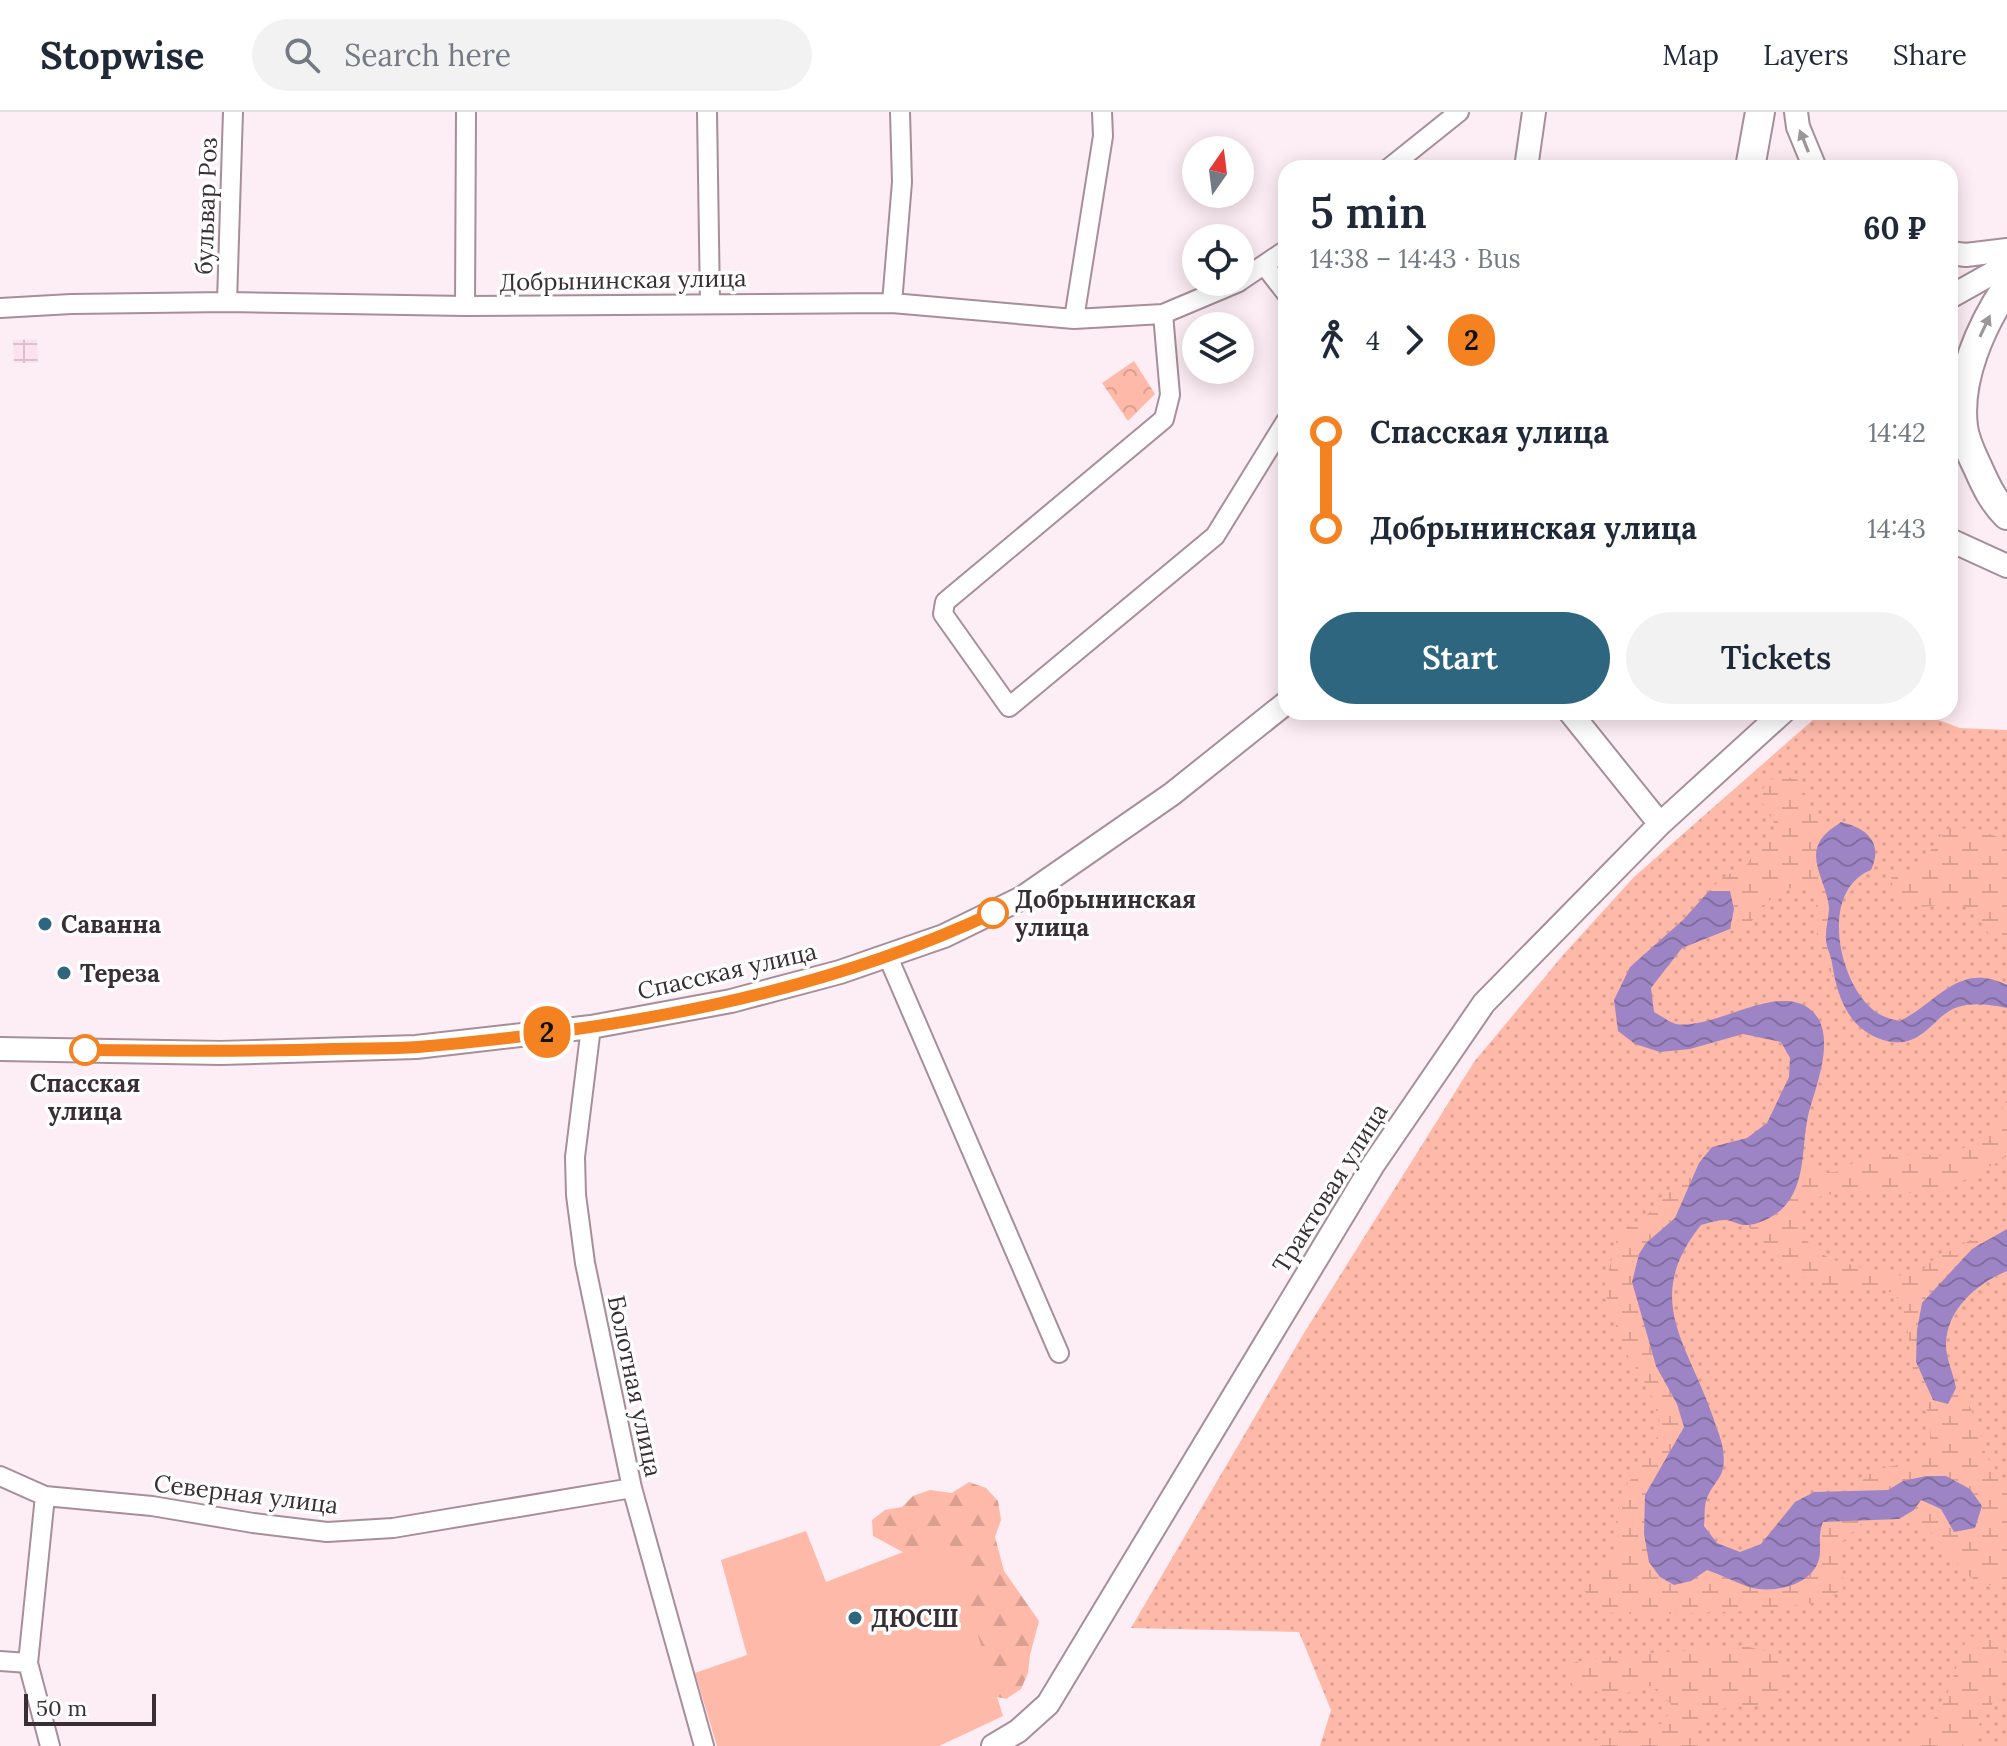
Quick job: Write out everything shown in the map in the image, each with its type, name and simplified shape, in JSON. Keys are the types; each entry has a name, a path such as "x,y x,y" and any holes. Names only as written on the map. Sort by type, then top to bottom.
{"highway":[{"path":"1751,160 1760,112"},
{"path":"2007,287 1980,335 1962,412 1969,447 1987,490 2007,515"}],"street":[{"name":"бульвар Роз","path":"227,302 233,112"},
{"path":"465,306 466,112"},
{"path":"707,112 710,302"},
{"path":"892,303 902,182 900,112"},
{"path":"1074,319 1103,136 1102,112"},
{"path":"1399,160 1459,112"},
{"path":"1527,160 1534,112"},
{"path":"1796,112 1798,127 1812,160"},
{"path":"1958,254 2007,250"},
{"name":"Добрынинская улица","path":"1254,273 1278,256"},
{"path":"1958,293 2007,265"},
{"path":"1265,266 1278,283"},
{"name":"Добрынинская улица","path":"0,308 227,302 465,306 892,303 1074,319 1163,314 1206,296"},
{"path":"1163,314 1170,395 1164,419 945,602 943,614 1009,707 1215,536 1278,434"},
{"path":"1958,549 2007,566"},
{"name":"Спасская улица","path":"0,1049 221,1053 416,1047 591,1027 731,1001 888,957 944,936 1022,898 1172,794 1278,709"},
{"path":"1576,720 1660,824"},
{"name":"Трактовая улица","path":"993,1746 1018,1731 1048,1704 1373,1165 1484,1003 1660,824 1774,720"},
{"path":"888,957 1059,1353"},
{"name":"Болотная улица","path":"591,1027 575,1157 576,1195 585,1263 632,1488 704,1746"},
{"name":"Северная улица","path":"0,1476 45,1496 152,1506 327,1532 393,1528 632,1488"},
{"path":"45,1496 28,1663 50,1746"},
{"path":"0,1661 28,1663"}],"shaded area":[{"path":"37,339 38,363 14,363 13,340"}],"green space":[{"path":"1134,361 1155,394 1128,421 1102,383"},
{"path":"1813,720 1938,720 1960,728 2007,730 2007,1746 1320,1746 1331,1710 1299,1632 1131,1628 1304,1333 1474,1062 1564,954 1634,877"},
{"path":"1784,776 1799,780 1818,822 1830,829 1822,836 1829,909 1825,938 1834,979 1819,942 1816,904 1811,889 1779,890 1749,924 1730,929 1734,909 1730,891 1709,891 1722,878 1748,864 1754,851 1780,833 1763,804 1763,789 1769,780"},
{"path":"1950,828 1974,829 2007,840 2007,943 1989,934 1975,912 1954,901 1924,907 1895,898 1891,878 1897,870 1918,871 1936,842"},
{"path":"2007,1099 2007,1154 2000,1161 1935,1191 1824,1196 1810,1201 1801,1209 1797,1226 1813,1249 1833,1260 1895,1276 1919,1273 1933,1260 1982,1234 2007,1228 1974,1247 1932,1289 1918,1314 1915,1339 1919,1365 1933,1400 1948,1403 1956,1388 1969,1405 1986,1456 2007,1485 2007,1580 2003,1585 1984,1585 1967,1575 1932,1533 1899,1519 1914,1510 1920,1500 1941,1509 1954,1532 1982,1507 1970,1489 1955,1480 1903,1481 1888,1490 1857,1491 1871,1473 1920,1458 1930,1442 1930,1420 1913,1369 1899,1300 1893,1294 1878,1289 1829,1287 1808,1280 1788,1267 1746,1225 1765,1221 1800,1177 1802,1156 1820,1174 1841,1171 1873,1154 1945,1155 1987,1139"},
{"path":"1699,1163 1675,1218 1646,1243 1639,1254 1632,1282 1656,1366 1677,1404 1684,1427 1691,1581 1707,1570 1729,1577 1819,1560 1818,1536 1822,1522 1865,1520 1841,1543 1843,1590 1812,1603 1745,1611 1643,1615 1602,1612 1583,1589 1595,1571 1618,1552 1616,1519 1625,1487 1652,1451 1661,1425 1649,1389 1623,1348 1604,1289 1618,1235 1646,1216"},
{"path":"969,1482 986,1488 998,1501 1001,1520 995,1537 1004,1571 1039,1621 1028,1673 1021,1689 1006,1699 976,1692 916,1559 873,1536 872,1520 885,1510 902,1507 913,1496 930,1490 952,1493"},
{"name":"ДЮСШ","path":"806,1531 826,1582 947,1535 1003,1716 939,1746 717,1746 695,1673 747,1655 721,1560"},
{"path":"1968,1636 1999,1641 2007,1659 2003,1682 1984,1717 1963,1746 1901,1746 1930,1724 1939,1711"},
{"path":"1745,1646 1778,1654 1787,1678 1770,1704 1728,1707 1702,1717 1694,1731 1699,1746 1579,1746 1628,1730 1665,1723 1671,1704 1651,1686 1617,1696 1573,1686 1564,1665 1609,1657"}],"water":[{"path":"1841,822 1865,832 1874,844 1871,870 1855,880 1845,896 1839,936 1850,977 1872,1009 1900,1021 1950,987 1975,978 2007,985 2007,1008 1964,1005 1949,1011 1918,1037 1897,1042 1871,1035 1853,1020 1841,999 1827,945 1829,908 1816,855 1823,836"},
{"path":"1709,891 1730,891 1734,909 1730,929 1682,948 1651,988 1654,1012 1676,1024 1691,1024 1761,1004 1793,1002 1807,1007 1817,1017 1824,1044 1820,1075 1808,1116 1802,1165 1790,1199 1778,1212 1758,1223 1743,1225 1725,1220 1701,1225 1683,1252 1674,1276 1672,1300 1676,1322 1723,1450 1721,1473 1706,1501 1704,1526 1717,1543 1740,1552 1761,1544 1795,1502 1814,1492 1888,1490 1903,1481 1926,1476 1946,1476 1970,1489 1982,1506 1975,1528 1954,1532 1941,1509 1921,1500 1914,1510 1899,1519 1823,1522 1820,1555 1815,1568 1800,1582 1769,1589 1749,1587 1707,1570 1691,1581 1674,1585 1660,1577 1649,1562 1644,1534 1645,1495 1684,1427 1677,1404 1656,1366 1632,1282 1639,1254 1646,1243 1675,1218 1699,1163 1712,1147 1747,1138 1767,1123 1789,1077 1790,1058 1781,1042 1743,1034 1690,1049 1660,1052 1635,1044 1618,1031 1614,1000 1630,967 1683,920"},
{"path":"2007,1229 2007,1271 1975,1290 1957,1309 1947,1332 1946,1345 1956,1388 1948,1404 1933,1400 1916,1362 1922,1303 1972,1249"}],"bus line":[{"name":"2","path":"85,1050 221,1053 416,1047 591,1027 731,1001 840,972 944,936 993,913"}],"place":[{"name":"Добрынинская улица","path":"993,913"},
{"name":"Саванна","path":"45,924"},
{"name":"Тереза","path":"64,973"},
{"name":"Спасская улица","path":"85,1050"},
{"name":"ДЮСШ","path":"855,1618"}]}
